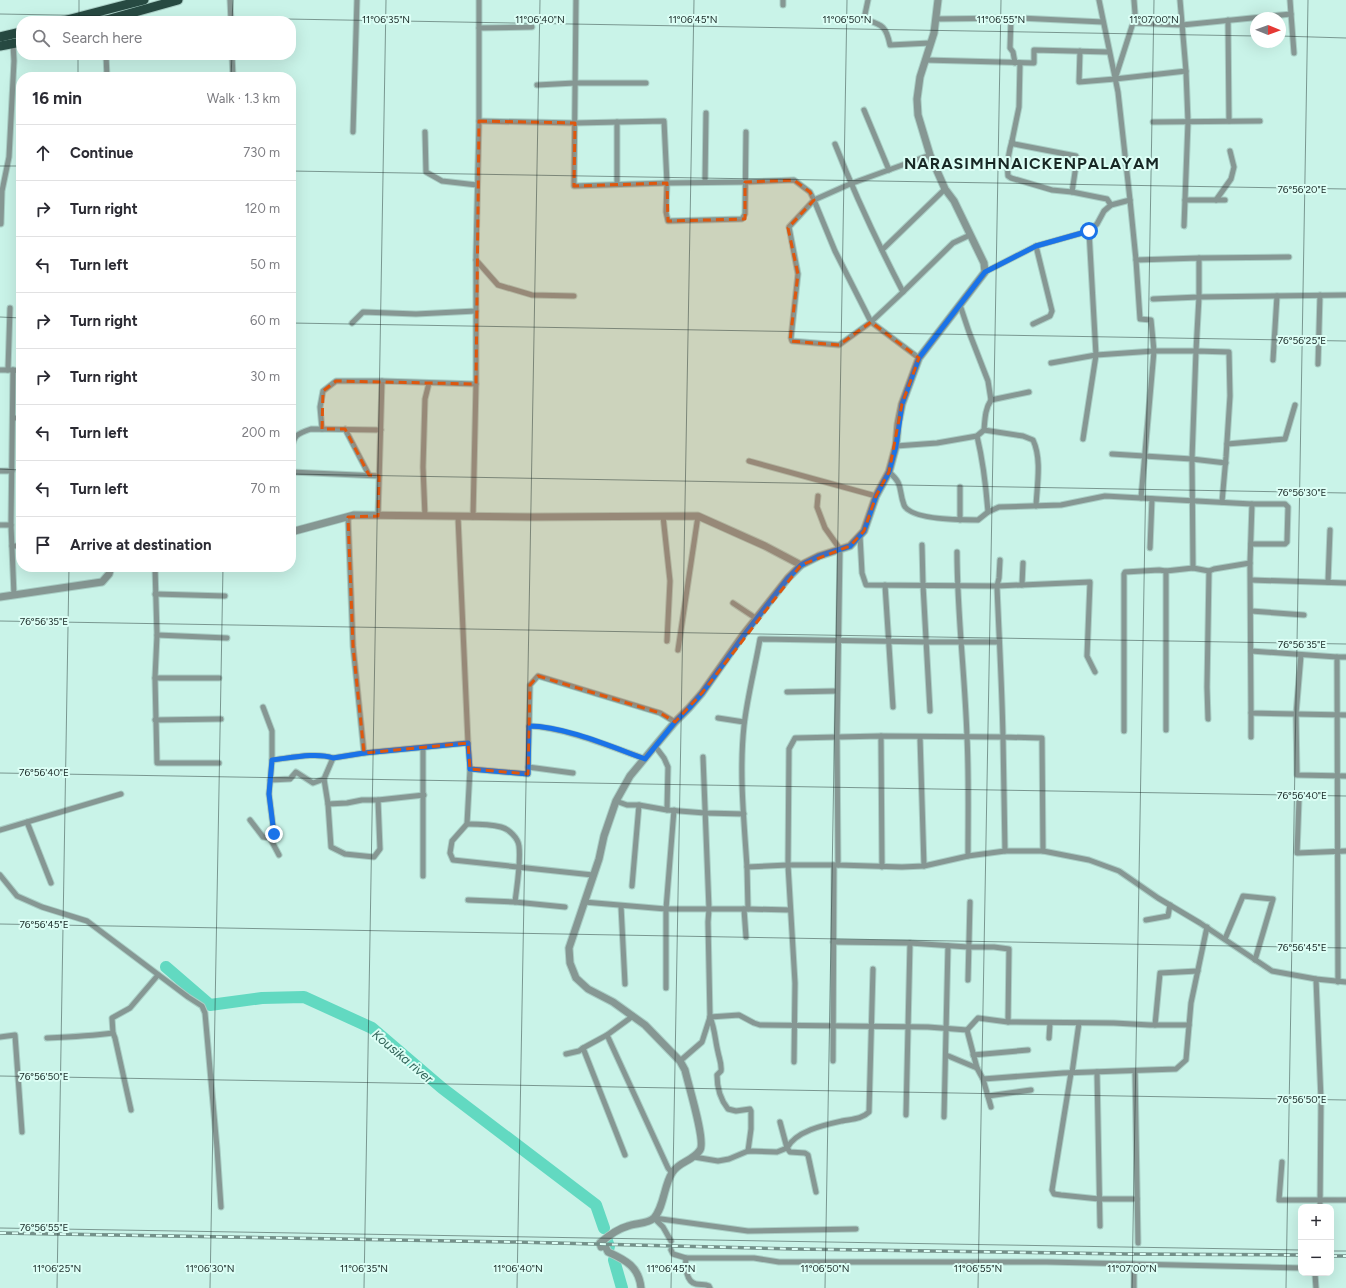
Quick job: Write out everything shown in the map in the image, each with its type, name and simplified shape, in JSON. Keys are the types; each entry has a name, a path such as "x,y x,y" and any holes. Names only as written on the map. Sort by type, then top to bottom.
{"highway":[{"path":"79,16 125,2 144,0"},
{"path":"120,16 178,0"},
{"path":"0,37 15,40"},
{"path":"0,46 15,40"}],"street":[{"path":"230,0 231,16"},
{"path":"353,132 357,0"},
{"path":"473,517 476,384 479,0"},
{"path":"576,0 574,186 667,182 744,182 794,180 810,192 835,251 871,322 919,358"},
{"path":"868,0 864,19 881,24 888,34 890,45 930,43"},
{"path":"938,0 934,33 920,77 917,99 918,116 930,155 945,189 954,201 984,263 985,272"},
{"path":"1099,0 1118,92 1136,260 1140,320 1151,320 1154,351 1141,498"},
{"path":"1115,80 1134,23 1134,0"},
{"path":"1180,0 1186,71 1188,122 1184,226"},
{"path":"1290,0 1294,53"},
{"path":"1134,23 1182,25 1291,14"},
{"path":"936,19 1011,18 1103,22"},
{"path":"1011,18 1010,48 1014,52 1018,63 1019,107 1008,160 1008,176 1052,190 1072,192 1107,199 1111,205"},
{"path":"1228,20 1229,121"},
{"path":"479,28 532,27"},
{"path":"1,224 2,191 9,157 15,40"},
{"path":"925,60 1034,63 1034,50 1109,52"},
{"path":"1080,51 1079,82 1115,80 1186,71"},
{"path":"106,60 107,72"},
{"path":"232,60 233,72"},
{"path":"537,85 575,83 646,83"},
{"path":"864,110 889,170"},
{"path":"705,182 706,113"},
{"path":"479,121 575,123 664,121 667,182 666,212 668,220 742,219 744,214 746,132"},
{"path":"1153,122 1260,121"},
{"path":"617,122 617,184"},
{"path":"425,132 426,172 442,181 477,185"},
{"path":"1012,141 1014,144 1076,156 1077,159 1072,192"},
{"path":"835,144 850,184 903,292"},
{"path":"1216,200 1231,180 1234,167 1230,150"},
{"path":"930,155 850,184 814,200 789,227 798,274 791,338 792,341 840,345 871,322 953,243 970,235"},
{"path":"882,250 945,189"},
{"path":"652,1219 658,1211 672,1173 679,1165 694,1157 702,1148 702,1137 685,1070 680,1061 645,1025 613,1002 588,989 576,978 570,964 569,948 599,859 604,836 616,801 630,776 675,722 702,693 788,578 801,565 819,556 850,546 864,531 876,496 889,472 896,446 902,404 919,358 985,272 1036,246 1089,231 1097,224 1104,211 1111,205 1130,200"},
{"path":"1185,200 1225,200"},
{"path":"1083,439 1096,355 1089,231"},
{"path":"1032,324 1050,316 1052,311 1036,246"},
{"path":"1136,260 1289,257"},
{"path":"1193,568 1192,459 1200,258"},
{"path":"476,260 498,285 532,295 574,296"},
{"path":"1318,364 1320,295"},
{"path":"1153,299 1346,295"},
{"path":"1274,360 1277,296"},
{"path":"896,446 937,443 977,436 984,430 985,414 991,400 988,381 960,305"},
{"path":"10,308 13,418 11,525 14,595"},
{"path":"352,323 363,312 416,314 476,311"},
{"path":"1050,363 1096,355 1154,351 1230,352 1230,396 1222,502"},
{"path":"0,370 16,370"},
{"path":"322,429 320,407 323,391 336,381 476,384"},
{"path":"378,516 382,381"},
{"path":"425,516 423,467 425,399 429,383"},
{"path":"991,400 1029,392"},
{"path":"1227,444 1285,439 1295,405"},
{"path":"296,436 311,429 381,430"},
{"path":"345,429 370,475"},
{"path":"984,430 1023,436 1034,440 1038,453 1036,506"},
{"path":"977,436 984,474 988,512"},
{"path":"1112,454 1192,459 1226,463"},
{"path":"749,461 876,496"},
{"path":"0,471 12,471"},
{"path":"889,472 897,478 900,483 904,506 915,513 943,519 978,520 988,512 1000,507 1061,505 1105,496 1252,504 1285,504 1288,507 1287,542 1285,544 1251,544"},
{"path":"296,473 379,476"},
{"path":"960,487 960,520"},
{"path":"818,496 817,507 825,528 840,549 837,640 833,1061"},
{"path":"1150,548 1152,499"},
{"path":"1251,737 1250,563 1252,504"},
{"path":"296,531 354,516 698,516 765,546 801,565"},
{"path":"458,516 470,769 467,824 452,841 450,853 453,860 593,875"},
{"path":"663,516 670,581 667,641"},
{"path":"678,650 698,516"},
{"path":"348,517 353,646 364,753"},
{"path":"0,525 11,525"},
{"path":"1328,582 1330,530"},
{"path":"860,536 862,573 866,585 997,586 1090,582 1087,656 1095,672"},
{"path":"922,545 930,711"},
{"path":"957,552 960,642 967,737 968,856"},
{"path":"1000,560 997,586 1002,697 1004,851"},
{"path":"1022,585 1023,563"},
{"path":"1124,731 1125,572 1166,571 1193,568 1209,571 1250,563"},
{"path":"1166,571 1166,730"},
{"path":"1208,719 1207,687 1209,571"},
{"path":"0,597 102,582 110,572"},
{"path":"155,572 157,635 155,720 157,763 219,764"},
{"path":"1251,580 1346,582"},
{"path":"886,586 893,707"},
{"path":"155,594 226,596"},
{"path":"733,603 757,619"},
{"path":"1251,611 1304,615"},
{"path":"157,635 227,638"},
{"path":"746,937 747,867 742,753 744,722 760,639 999,642"},
{"path":"1251,652 1346,657"},
{"path":"1301,655 1296,714 1297,775 1346,776"},
{"path":"1337,657 1338,982"},
{"path":"470,769 528,774 530,685 538,676 660,713 675,722"},
{"path":"155,678 219,678"},
{"path":"787,692 837,692"},
{"path":"263,707 272,731 272,760 269,794 274,834 270,838"},
{"path":"1251,713 1346,714"},
{"path":"718,718 744,722"},
{"path":"155,720 221,719"},
{"path":"529,726 539,726 574,734 645,759"},
{"path":"794,1062 795,984 788,865 789,748 795,738 881,736 1042,738 1043,852"},
{"path":"881,736 882,867"},
{"path":"920,737 924,866"},
{"path":"272,760 306,756 333,758 364,753 468,743"},
{"path":"655,746 664,758 668,767 667,810"},
{"path":"423,748 423,876"},
{"path":"680,1061 702,1042 710,1017 709,909 703,757"},
{"path":"333,758 324,779 328,804 331,848 345,854 374,857 380,849 378,800"},
{"path":"528,767 573,773"},
{"path":"270,780 290,780 296,772 313,783 324,779"},
{"path":"0,830 121,794"},
{"path":"328,804 424,795"},
{"path":"1299,800 1297,853 1346,851"},
{"path":"616,801 627,805 639,805 667,810 744,814"},
{"path":"632,886 639,805"},
{"path":"666,988 666,909 674,810"},
{"path":"250,820 263,837 270,838"},
{"path":"26,822 51,882"},
{"path":"467,824 484,824 502,827 510,832 519,846 515,902"},
{"path":"270,838 279,855"},
{"path":"747,867 836,865 902,868 924,866 968,856 1004,851 1043,852 1089,860 1119,871 1170,905 1207,927 1272,971 1316,979 1346,982"},
{"path":"0,875 17,896 42,907 87,921 158,975 202,1006 205,1013 217,1148 220,1207"},
{"path":"1225,939 1243,896 1273,899 1255,960"},
{"path":"468,900 515,902 565,907"},
{"path":"584,902 666,909 790,910"},
{"path":"968,980 970,902"},
{"path":"1146,920 1168,916 1170,905"},
{"path":"621,906 625,984"},
{"path":"983,1079 1072,1073 1176,1069 1186,1060 1191,1004 1207,927"},
{"path":"833,942 910,943 1009,949 1008,1022"},
{"path":"906,1114 910,943"},
{"path":"944,1117 948,946"},
{"path":"694,1157 718,1161 729,1159 748,1151 776,1152 787,1148 791,1142 806,1132 831,1123 864,1117 869,1112 873,969"},
{"path":"1155,1025 1160,974 1198,971"},
{"path":"131,1110 115,1038 112,1034 112,1018 130,1008 158,975"},
{"path":"1316,979 1321,1100 1320,1204"},
{"path":"710,1017 739,1015 760,1025 872,1026 967,1030"},
{"path":"566,1054 579,1051 607,1035 633,1016"},
{"path":"710,1017 714,1027 721,1066 721,1071 717,1075 721,1097 728,1109 736,1111 750,1108 752,1111 748,1151"},
{"path":"967,1030 978,1018 1008,1022 1155,1025 1189,1024"},
{"path":"1049,1038 1050,1023"},
{"path":"1079,1023 1052,1190 1054,1194 1099,1199 1137,1199"},
{"path":"967,1030 977,1068 983,1079 991,1107"},
{"path":"47,1038 112,1034"},
{"path":"0,1037 15,1035 22,1132"},
{"path":"607,1035 668,1168 672,1173"},
{"path":"583,1048 625,1155"},
{"path":"973,1055 1028,1050"},
{"path":"946,1055 977,1068"},
{"path":"1135,1071 1138,1243"},
{"path":"1097,1072 1100,1226"},
{"path":"988,1096 1031,1090"},
{"path":"780,1122 787,1148 790,1152 805,1153 808,1155 816,1192"},
{"path":"1282,1162 1279,1200 1346,1200"},
{"path":"652,1219 663,1227 671,1241"},
{"path":"641,1288 635,1268 623,1258 608,1252 600,1243 609,1235 627,1226 652,1219 748,1231 856,1229"},
{"path":"671,1250 673,1254 686,1258 754,1258 779,1262 1047,1262 1298,1268"},
{"path":"686,1258 685,1265 690,1281 694,1284 709,1286 710,1288"},
{"path":"1134,1264 1134,1288"},
{"path":"1315,1276 1316,1288"}],"highlighted area":[{"path":"479,121 575,123 574,186 667,183 668,221 745,219 745,182 794,180 810,192 814,200 788,228 798,274 790,341 839,345 871,322 919,358 902,404 889,472 876,496 864,531 850,546 801,565 702,693 675,722 660,713 538,676 530,685 528,774 470,769 468,743 364,753 353,646 348,517 378,516 379,476 369,475 345,429 322,429 323,391 336,381 476,384"}],"waterway":[{"name":"Kousika river","path":"166,967 210,1005 262,998 304,997 372,1028 442,1088 596,1205 604,1228"},
{"name":"Kousika river","path":"607,1241 609,1247"},
{"name":"Kousika river","path":"614,1260 622,1288"}],"railway":[{"path":"0,1233 515,1242 796,1249 1298,1255"},
{"path":"1334,1256 1346,1256"}],"district":[{"name":"NARASIMHNAICKENPALAYAM","path":"1032,163"}],"route":[{"path":"274,834 269,794 272,760 306,756 333,758 364,753 468,743 470,769 528,774 529,726 539,726 574,734 645,759 662,737 702,693 788,578 801,565 819,556 850,546 864,531 876,496 889,472 896,446 902,404 919,358 985,272 1036,246 1089,231"}]}
